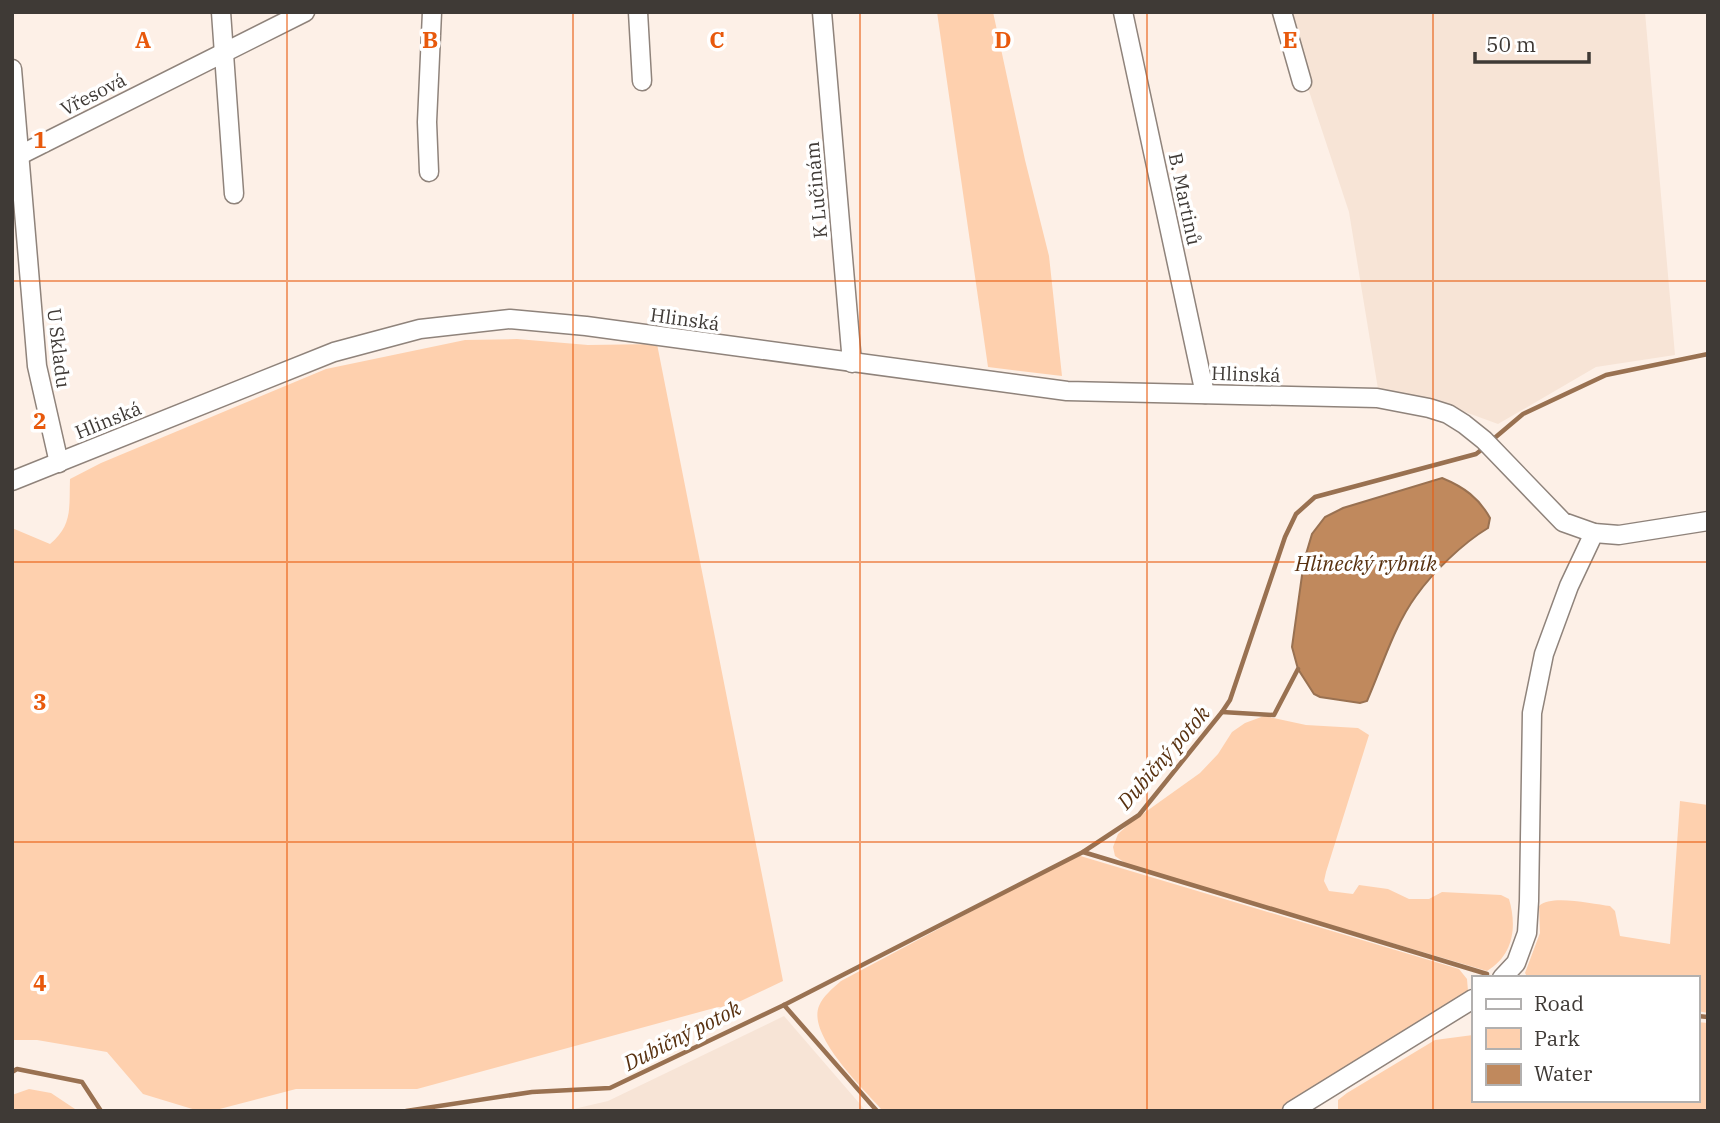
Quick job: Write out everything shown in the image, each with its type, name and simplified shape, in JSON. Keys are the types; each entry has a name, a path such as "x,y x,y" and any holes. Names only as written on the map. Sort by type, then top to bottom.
{"street":[{"path":"221,12 234,194"},
{"name":"Vřesová","path":"16,157 305,12"},
{"path":"429,172 427,122 432,12"},
{"path":"638,12 642,81"},
{"name":"K Lučinám","path":"822,12 852,363"},
{"name":"B. Martinů","path":"1123,12 1206,394"},
{"path":"1282,12 1302,82"},
{"name":"U Skladu","path":"12,69 16,157 37,366 59,463"},
{"name":"Hlinská","path":"12,481 334,352 420,329 510,319 586,326 1068,391 1377,398 1448,415 1489,444 1563,522 1594,533"},
{"path":"1504,976 1516,963 1527,933 1530,901 1532,713 1544,654 1569,586 1594,533 1619,535 1708,521"},
{"path":"1292,1111 1472,1000"}],"shaded area":[{"path":"1291,12 1645,12 1675,355 1596,367 1498,424 1432,400 1379,395 1349,212 1306,82"},
{"path":"784,1016 866,1111 565,1111 608,1101"}],"green space":[{"path":"937,12 993,12 1049,256 1062,376 988,367"},
{"path":"517,339 588,345 657,344 783,981 726,1008 718,1007 417,1089 296,1089 212,1111 199,1111 143,1094 107,1052 37,1040 12,1040 12,528 50,544 63,530 66,522 70,479 101,463 326,369 465,340"},
{"path":"1264,716 1306,725 1358,728 1369,735 1326,872 1324,881 1329,891 1353,894 1359,885 1388,889 1409,899 1429,899 1442,892 1501,895 1509,899 1513,929 1508,948 1496,964 1487,971 1128,865 1115,856 1113,847 1118,834 1200,773 1218,754 1232,732 1245,723"},
{"path":"1680,801 1708,805 1708,1013 1699,1011 1699,976 1527,976 1525,973 1540,933 1539,906 1545,902 1573,901 1610,906 1615,911 1620,936 1670,944"},
{"path":"1077,855 1459,969 1467,979 1468,991 1278,1111 883,1111 840,1062 821,1032 819,1006 828,992 841,981"},
{"path":"1699,1022 1708,1023 1708,1111 1338,1111 1338,1100 1347,1093 1435,1040 1472,1035 1472,1102 1699,1102"},
{"path":"29,1089 51,1093 78,1111 12,1111 12,1095"}],"water":[{"name":"Hlinecký rybník","path":"1442,478 1464,489 1476,499 1490,518 1488,528 1449,559 1416,596 1395,633 1367,701 1360,703 1314,694 1298,669 1292,647 1304,561 1312,534 1325,517 1343,508"}],"waterway":[{"name":"Dubičný potok","path":"1491,441 1523,414 1606,375 1708,354"},
{"name":"Dubičný potok","path":"406,1111 532,1092 610,1088 784,1005 1083,852 1139,815 1230,700 1285,537 1296,514 1315,497 1476,454 1485,447"},
{"path":"1222,712 1274,715 1298,669"},
{"path":"1083,852 1487,974"},
{"path":"784,1005 877,1111"},
{"path":"1699,1016 1708,1017"},
{"name":"Dubičný potok","path":"12,1072 17,1069 82,1082 101,1111"}]}
